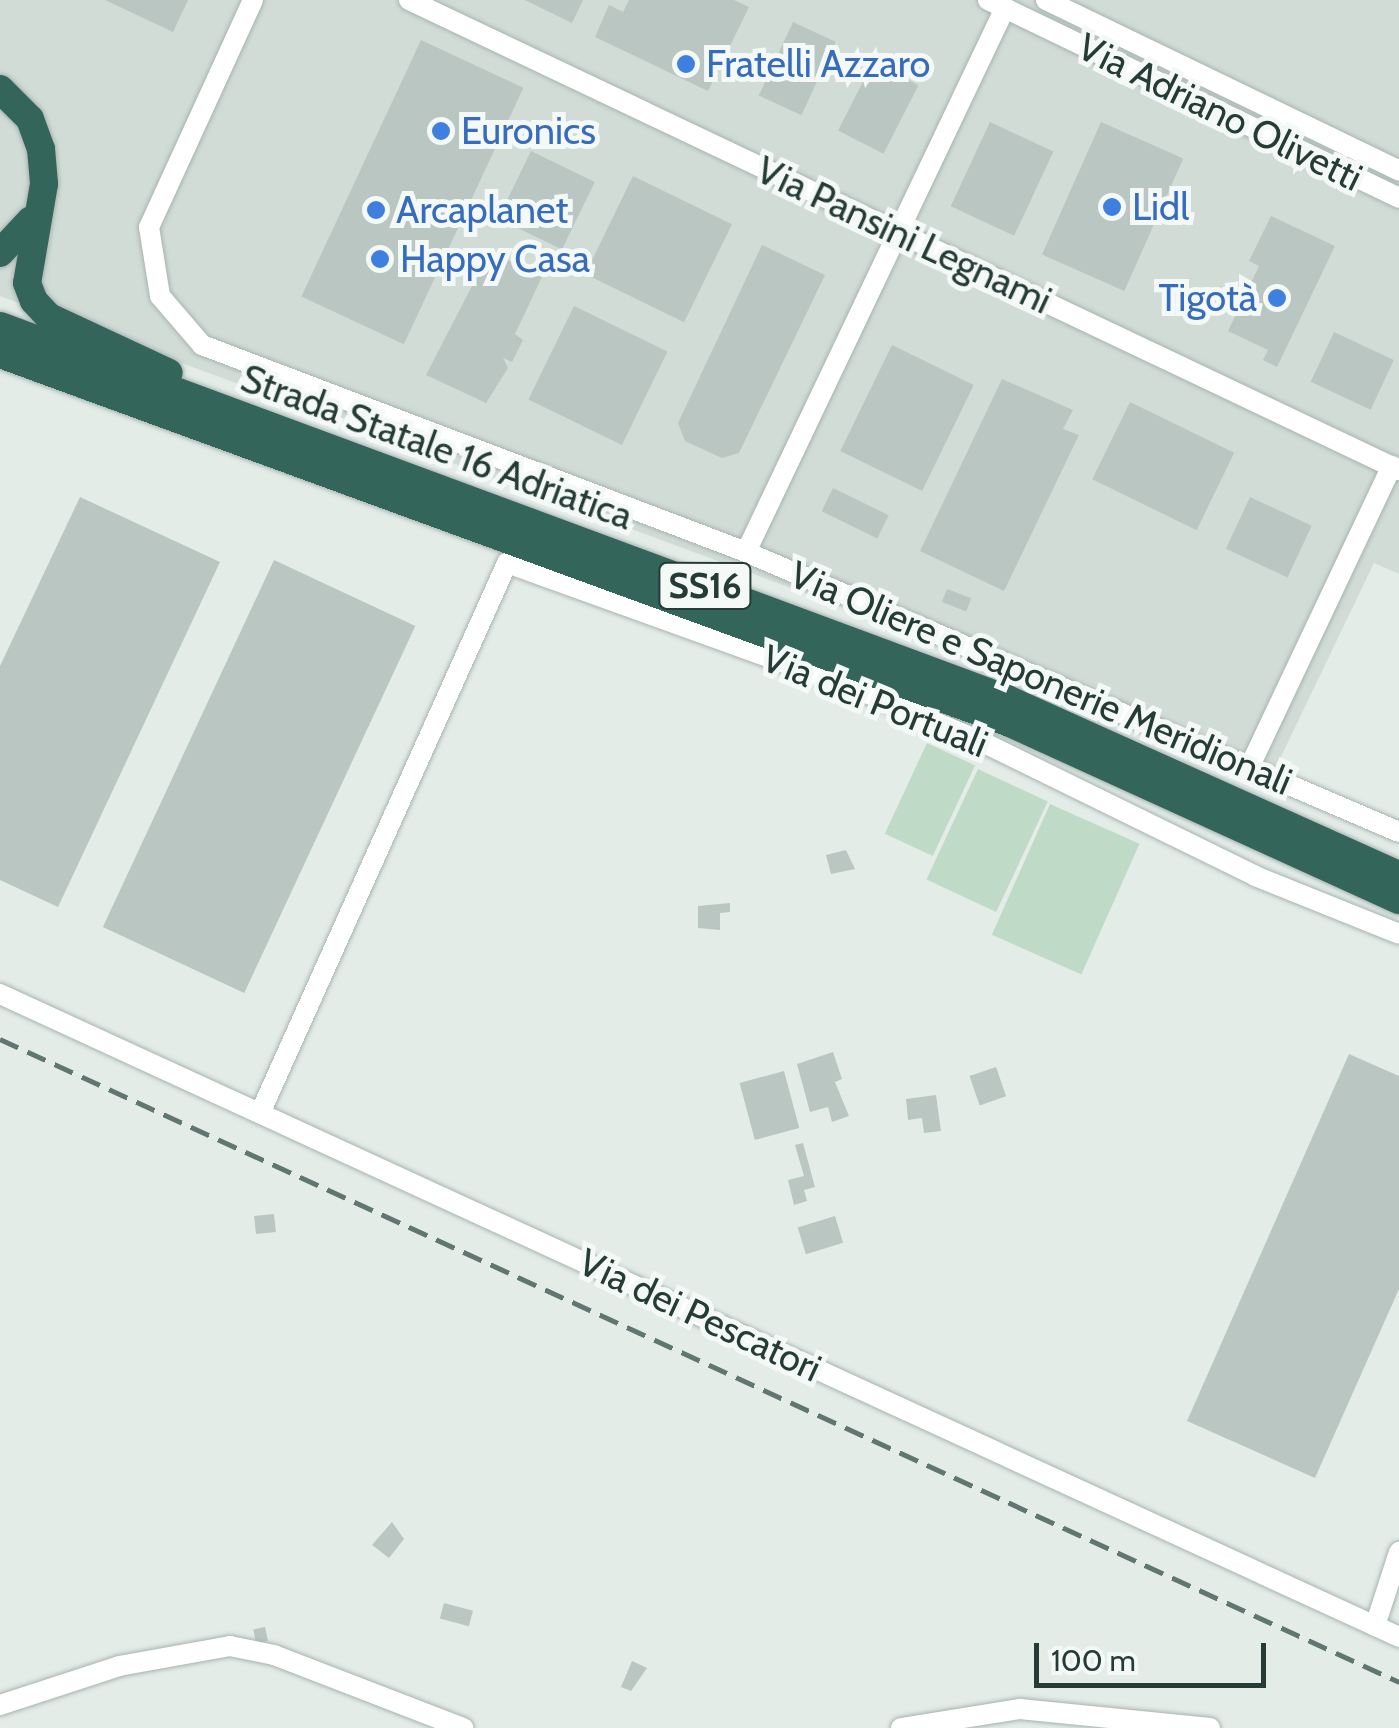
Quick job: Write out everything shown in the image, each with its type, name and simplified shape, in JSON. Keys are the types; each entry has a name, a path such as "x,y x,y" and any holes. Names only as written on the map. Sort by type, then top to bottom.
{"highway":[{"path":"0,89 30,119 41,150 38,211 27,283 41,309 241,414"},
{"path":"0,252 38,211"},
{"name":"Strada Statale 16 Adriatica","path":"0,326 1007,698 1399,875"},
{"name":"Strada Statale 16 Adriatica","path":"0,354 1010,723 1399,900"},
{"path":"0,376 26,372 84,384"}],"street":[{"name":"Via Oliere e Saponerie Meridionali","path":"253,0 150,227 153,278 186,332 235,362 746,552 1399,832"},
{"name":"Via Pansini Legnami","path":"408,0 1396,468"},
{"name":"Via Adriano Olivetti","path":"1046,0 1399,170"},
{"path":"746,552 898,232 996,4"},
{"name":"Via Adriano Olivetti","path":"996,4 1399,198"},
{"path":"1250,766 1396,468"},
{"name":"Via dei Portuali","path":"261,1111 507,563 859,690 978,740 1254,876 1399,934"},
{"name":"Via dei Pescatori","path":"0,994 1399,1637"},
{"path":"1375,1626 1399,1552"},
{"path":"0,1705 134,1662 230,1646 274,1654 462,1728"},
{"path":"901,1728 1020,1709 1210,1728"}],"shaded area":[{"path":"0,0 1399,0 1399,574 1374,563 1276,767 0,296"}],"green space":[{"path":"927,743 975,765 933,856 885,834"},
{"path":"978,769 1048,802 996,912 926,880"},
{"path":"1050,804 1140,844 1081,974 992,935"}],"building":[{"path":"105,0 188,0 173,32"},
{"path":"525,0 583,0 572,23"},
{"name":"Fratelli Azzaro","path":"629,0 734,0 749,7 708,91 595,37 609,5 623,12"},
{"path":"793,22 836,42 801,115 759,95"},
{"path":"421,40 523,88 404,344 301,296"},
{"path":"873,62 918,85 883,154 838,131"},
{"path":"990,122 1053,152 1014,236 951,206"},
{"name":"Lidl","path":"1101,122 1183,159 1124,291 1042,254"},
{"path":"531,151 595,182 562,250 498,218"},
{"path":"633,176 732,224 684,322 585,274"},
{"name":"Tigotà","path":"1271,216 1335,246 1277,367 1263,360 1268,350 1228,331 1259,266 1249,261"},
{"path":"762,245 825,275 739,453 722,458 685,441 678,423"},
{"path":"490,251 542,277 515,334 523,340 512,362 503,358 508,368 486,403 426,375"},
{"path":"574,306 667,352 622,445 528,399"},
{"path":"1334,332 1394,360 1371,410 1311,382"},
{"path":"892,345 974,385 922,491 840,451"},
{"path":"1002,379 1073,410 1063,429 1079,435 1004,591 920,551"},
{"path":"1130,402 1234,453 1197,530 1092,479"},
{"path":"833,488 889,515 877,539 822,511"},
{"path":"80,497 220,562 58,907 0,880 0,666"},
{"path":"1250,497 1312,526 1288,577 1226,549"},
{"path":"274,560 415,626 244,993 103,927"},
{"path":"947,589 971,598 966,611 942,602"},
{"path":"846,850 855,869 831,874 826,855"},
{"path":"730,903 730,912 720,913 720,930 698,928 698,906"},
{"path":"833,1052 842,1079 835,1082 849,1116 832,1122 828,1107 810,1112 797,1064"},
{"path":"1349,1054 1399,1076 1399,1289 1315,1478 1187,1421"},
{"path":"996,1067 1006,1096 980,1105 970,1076"},
{"path":"784,1071 799,1128 755,1140 740,1083"},
{"path":"936,1095 941,1131 924,1133 922,1118 908,1120 906,1099"},
{"path":"803,1143 815,1187 804,1190 807,1201 794,1205 788,1180 804,1176 795,1145"},
{"path":"274,1214 276,1232 256,1234 254,1216"},
{"path":"835,1216 843,1243 806,1254 798,1227"},
{"path":"392,1522 404,1539 389,1558 372,1545"},
{"path":"444,1603 473,1611 469,1626 440,1618"},
{"path":"265,1627 268,1641 256,1643 253,1629"},
{"path":"632,1661 647,1668 631,1691 621,1687"}],"railway":[{"path":"0,1039 1399,1682"}],"place":[{"name":"Fratelli Azzaro","path":"686,64"},
{"name":"Euronics","path":"441,131"},
{"name":"Lidl","path":"1112,207"},
{"name":"Arcaplanet","path":"376,210"},
{"name":"Happy Casa","path":"380,259"},
{"name":"Tigotà","path":"1277,298"}]}
